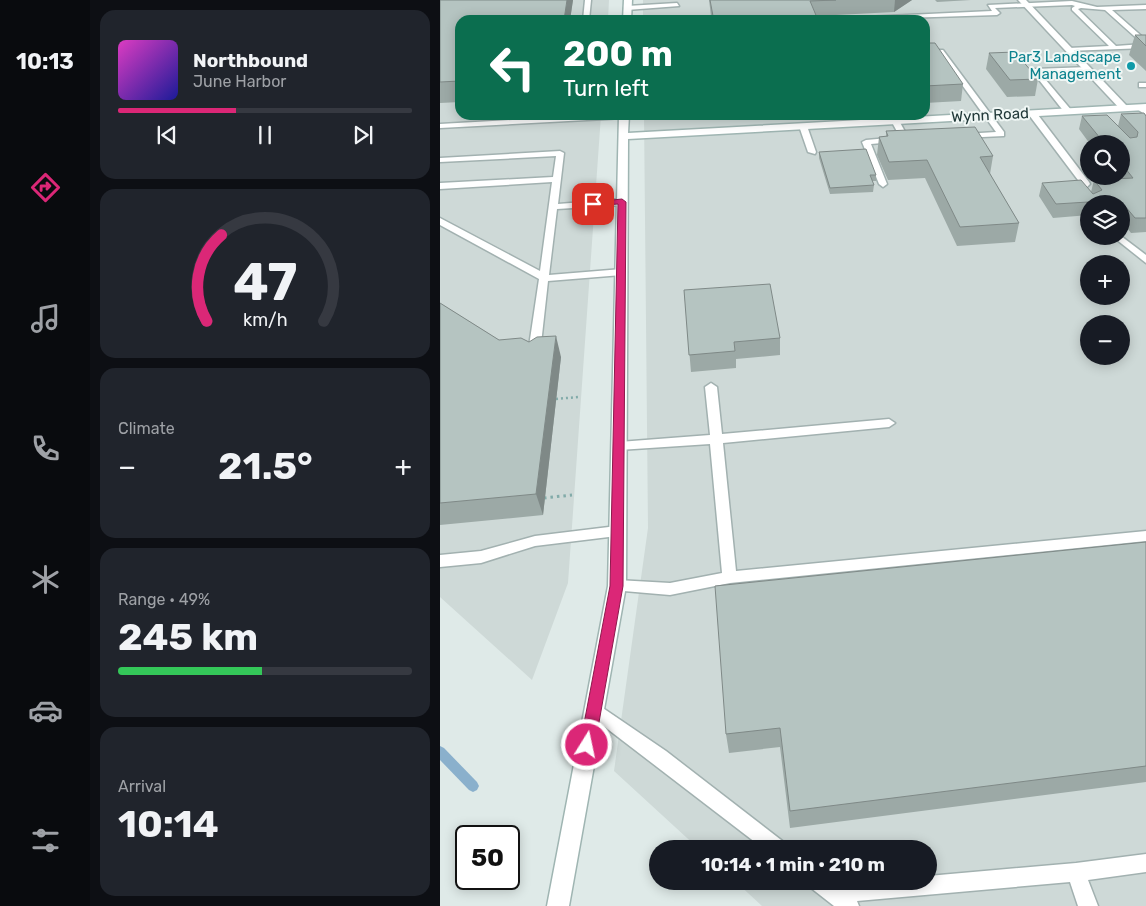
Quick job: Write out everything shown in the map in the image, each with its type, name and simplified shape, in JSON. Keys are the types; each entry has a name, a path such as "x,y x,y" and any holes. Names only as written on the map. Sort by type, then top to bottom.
{"street":[{"path":"1024,2 1124,108"},
{"name":"Wynn Road","path":"930,117 1124,108 1144,109"},
{"path":"558,906 617,586 624,120"},
{"name":"Wynn Road","path":"623,136 803,126 857,120"}],"lane":[{"path":"586,15 588,0"},
{"path":"930,16 997,13 985,0"},
{"path":"990,6 1024,2 1072,1 1080,6 1106,8 1146,7"},
{"path":"627,4 677,3"},
{"path":"1080,6 1074,9 1115,48"},
{"path":"1106,8 1146,45"},
{"path":"1069,50 1146,45"},
{"path":"930,52 941,51 1001,134 953,136"},
{"path":"1068,111 1036,71 1087,68"},
{"path":"1094,110 1102,118"},
{"path":"1032,113 1086,184 1080,189 1085,195"},
{"path":"440,126 531,120"},
{"path":"894,120 905,139"},
{"path":"803,126 812,152"},
{"path":"883,184 866,142 914,139"},
{"path":"440,160 560,153 534,358"},
{"path":"440,186 557,180"},
{"path":"553,207 622,202"},
{"path":"443,226 545,278 622,272"},
{"path":"1127,245 1146,260"},
{"path":"711,387 730,577"},
{"path":"619,446 889,423"},
{"path":"440,561 481,557 535,541 617,531"},
{"path":"617,586 670,589 730,577 1146,536"},
{"path":"594,709 660,756 767,840"},
{"path":"834,894 1076,872 1146,863"},
{"path":"1076,872 1088,906"},
{"path":"829,890 849,906"}],"path":[{"path":"556,399 578,397"},
{"path":"544,498 572,495"}],"shaded area":[{"path":"440,0 609,0 608,15 455,15 455,120 601,120 568,583 532,680 440,597"},
{"path":"643,0 1146,0 1146,906 762,906 745,890 937,890 937,840 689,840 614,771 648,528 644,120 930,120 930,15 643,15"}],"building":[{"path":"440,0 567,0 565,15 455,15 455,81 440,82"},
{"path":"710,0 836,0 810,1 816,15 713,15"},
{"path":"1135,35 1146,35 1146,46"},
{"path":"930,43 935,43 963,84 930,86"},
{"path":"1015,52 1038,79 1010,80 989,53"},
{"path":"1144,113 1146,116 1146,218 1135,218 1130,212 1130,195 1080,195 1080,202 1056,204 1042,183 1080,180 1080,185 1085,185 1093,194 1102,190 1098,185 1130,185 1130,178 1133,178 1130,174 1130,138 1137,137 1138,132 1121,114"},
{"path":"1107,115 1127,135 1098,135 1082,116"},
{"path":"975,127 993,156 980,157 1019,223 960,227 927,160 889,162 879,137 888,136 886,131"},
{"path":"866,149 876,175 870,175 874,185 830,188 819,152"},
{"path":"770,284 780,338 734,342 735,351 689,355 684,290"},
{"path":"440,303 499,340 521,338 529,342 537,337 556,336 536,494 440,503"},
{"path":"1146,542 1146,766 790,811 780,728 726,734 715,586"}],"waterway":[{"path":"440,752 473,786"}],"place":[{"name":"Par3 Landscape Management","path":"1131,66"}],"route":[{"path":"587,745 617,586 622,202 593,204"}]}
